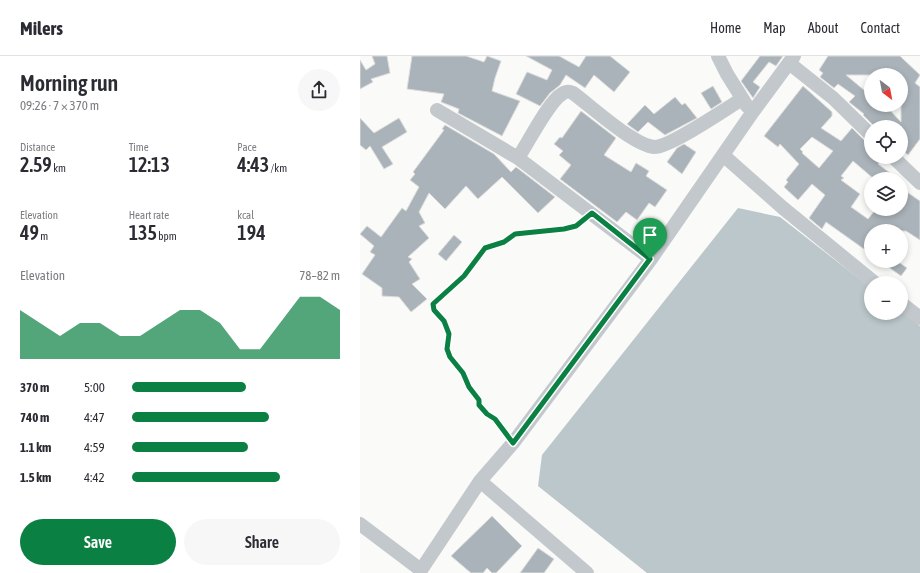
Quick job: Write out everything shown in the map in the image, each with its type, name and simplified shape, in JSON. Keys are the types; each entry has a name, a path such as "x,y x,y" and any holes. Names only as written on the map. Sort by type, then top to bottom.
{"street":[{"path":"718,56 727,74 752,113"},
{"path":"360,524 420,572 480,481 513,443 650,259 752,113 792,59 864,128"},
{"path":"518,158 543,117 560,95 565,92 574,93 614,126 646,145 656,147 664,145 695,128 742,99"},
{"path":"437,110 518,158 592,213 650,259"},
{"path":"723,155 783,208 866,276"},
{"path":"900,164 920,183"},
{"path":"908,309 920,318"},
{"path":"480,481 587,573"}],"path":[{"path":"513,443 495,419 487,414 479,405 479,400 469,387 466,378 450,357 447,349 449,334 444,321 434,310 433,304 464,276 485,248 504,242 515,234 564,229 576,226 592,213"}],"shaded area":[{"path":"738,208 780,217 864,283 864,320 908,320 908,317 920,326 920,573 647,573 538,486 542,455"}],"building":[{"path":"372,56 387,56 390,73 371,79 373,82 360,89 360,60 366,70 375,64"},
{"path":"412,56 466,56 484,62 487,56 501,61 492,91 520,101 502,136 458,113 459,109 441,102 444,94 407,89"},
{"path":"526,56 559,56 579,67 586,56 610,56 630,72 614,92 594,75 585,88 566,75 560,85 550,93 540,106 516,94 527,72 547,80 552,70"},
{"path":"760,56 783,56 776,66 769,62 753,82 760,87 753,98 741,81"},
{"path":"828,56 900,56 920,75 915,83 920,87 920,139 908,155 908,120 901,120 901,112 908,112 908,68 864,68 864,75 846,75 864,90 864,112 892,112 899,120 868,120 863,115 864,114 849,102 855,96 838,84 834,88 820,77 823,73 819,70"},
{"path":"713,86 722,102 711,109 701,93"},
{"path":"803,86 832,112 832,116 821,128 841,141 852,128 864,140 864,164 878,164 889,172 866,172 853,161 841,176 844,178 841,180 860,194 851,207 868,219 870,216 908,216 908,193 920,201 920,240 908,232 908,224 864,224 864,249 826,222 822,229 809,218 825,195 812,184 798,200 784,187 788,182 786,180 799,164 780,144 778,147 764,136","holes":["812,137 833,151 819,168 802,153 803,152 800,149"]},
{"path":"675,97 682,105 685,103 697,118 665,135 648,122 638,132 627,124 645,105 654,114"},
{"path":"581,111 616,138 604,155 631,172 636,163 649,171 646,176 667,190 655,207 649,203 637,220 626,212 617,222 560,179 571,165 559,155 563,151 554,144 560,137 562,138"},
{"path":"360,118 374,133 399,118 407,132 382,147 393,164 384,169 370,146 366,150 360,145"},
{"path":"445,125 494,154 511,172 516,167 555,197 538,213 502,177 478,199 466,186 445,209 429,193 419,212 425,223 419,226 429,238 408,257 412,259 409,262 420,279 412,284 427,299 411,312 399,297 382,296 382,288 362,274 375,255 370,252 374,246 360,234 367,226 381,237 402,208 406,211 419,187 410,180 415,174 413,172 444,130 442,129"},
{"path":"684,144 696,152 682,174 667,162 677,148"},
{"path":"454,235 462,242 446,261 438,254"},
{"path":"890,268 907,268 901,276"},
{"path":"492,516 522,546 496,573 492,573 487,568 483,573 471,573 451,556"},
{"path":"538,548 554,559 544,573 520,573"}],"route":[{"path":"592,213 650,259 513,443 495,419 487,414 479,405 479,400 470,389 469,383 463,373 450,357 447,349 449,334 444,321 438,317 434,310 433,304 464,276 485,248 504,242 515,234 530,231 537,232 564,229 576,226 592,213"}]}
